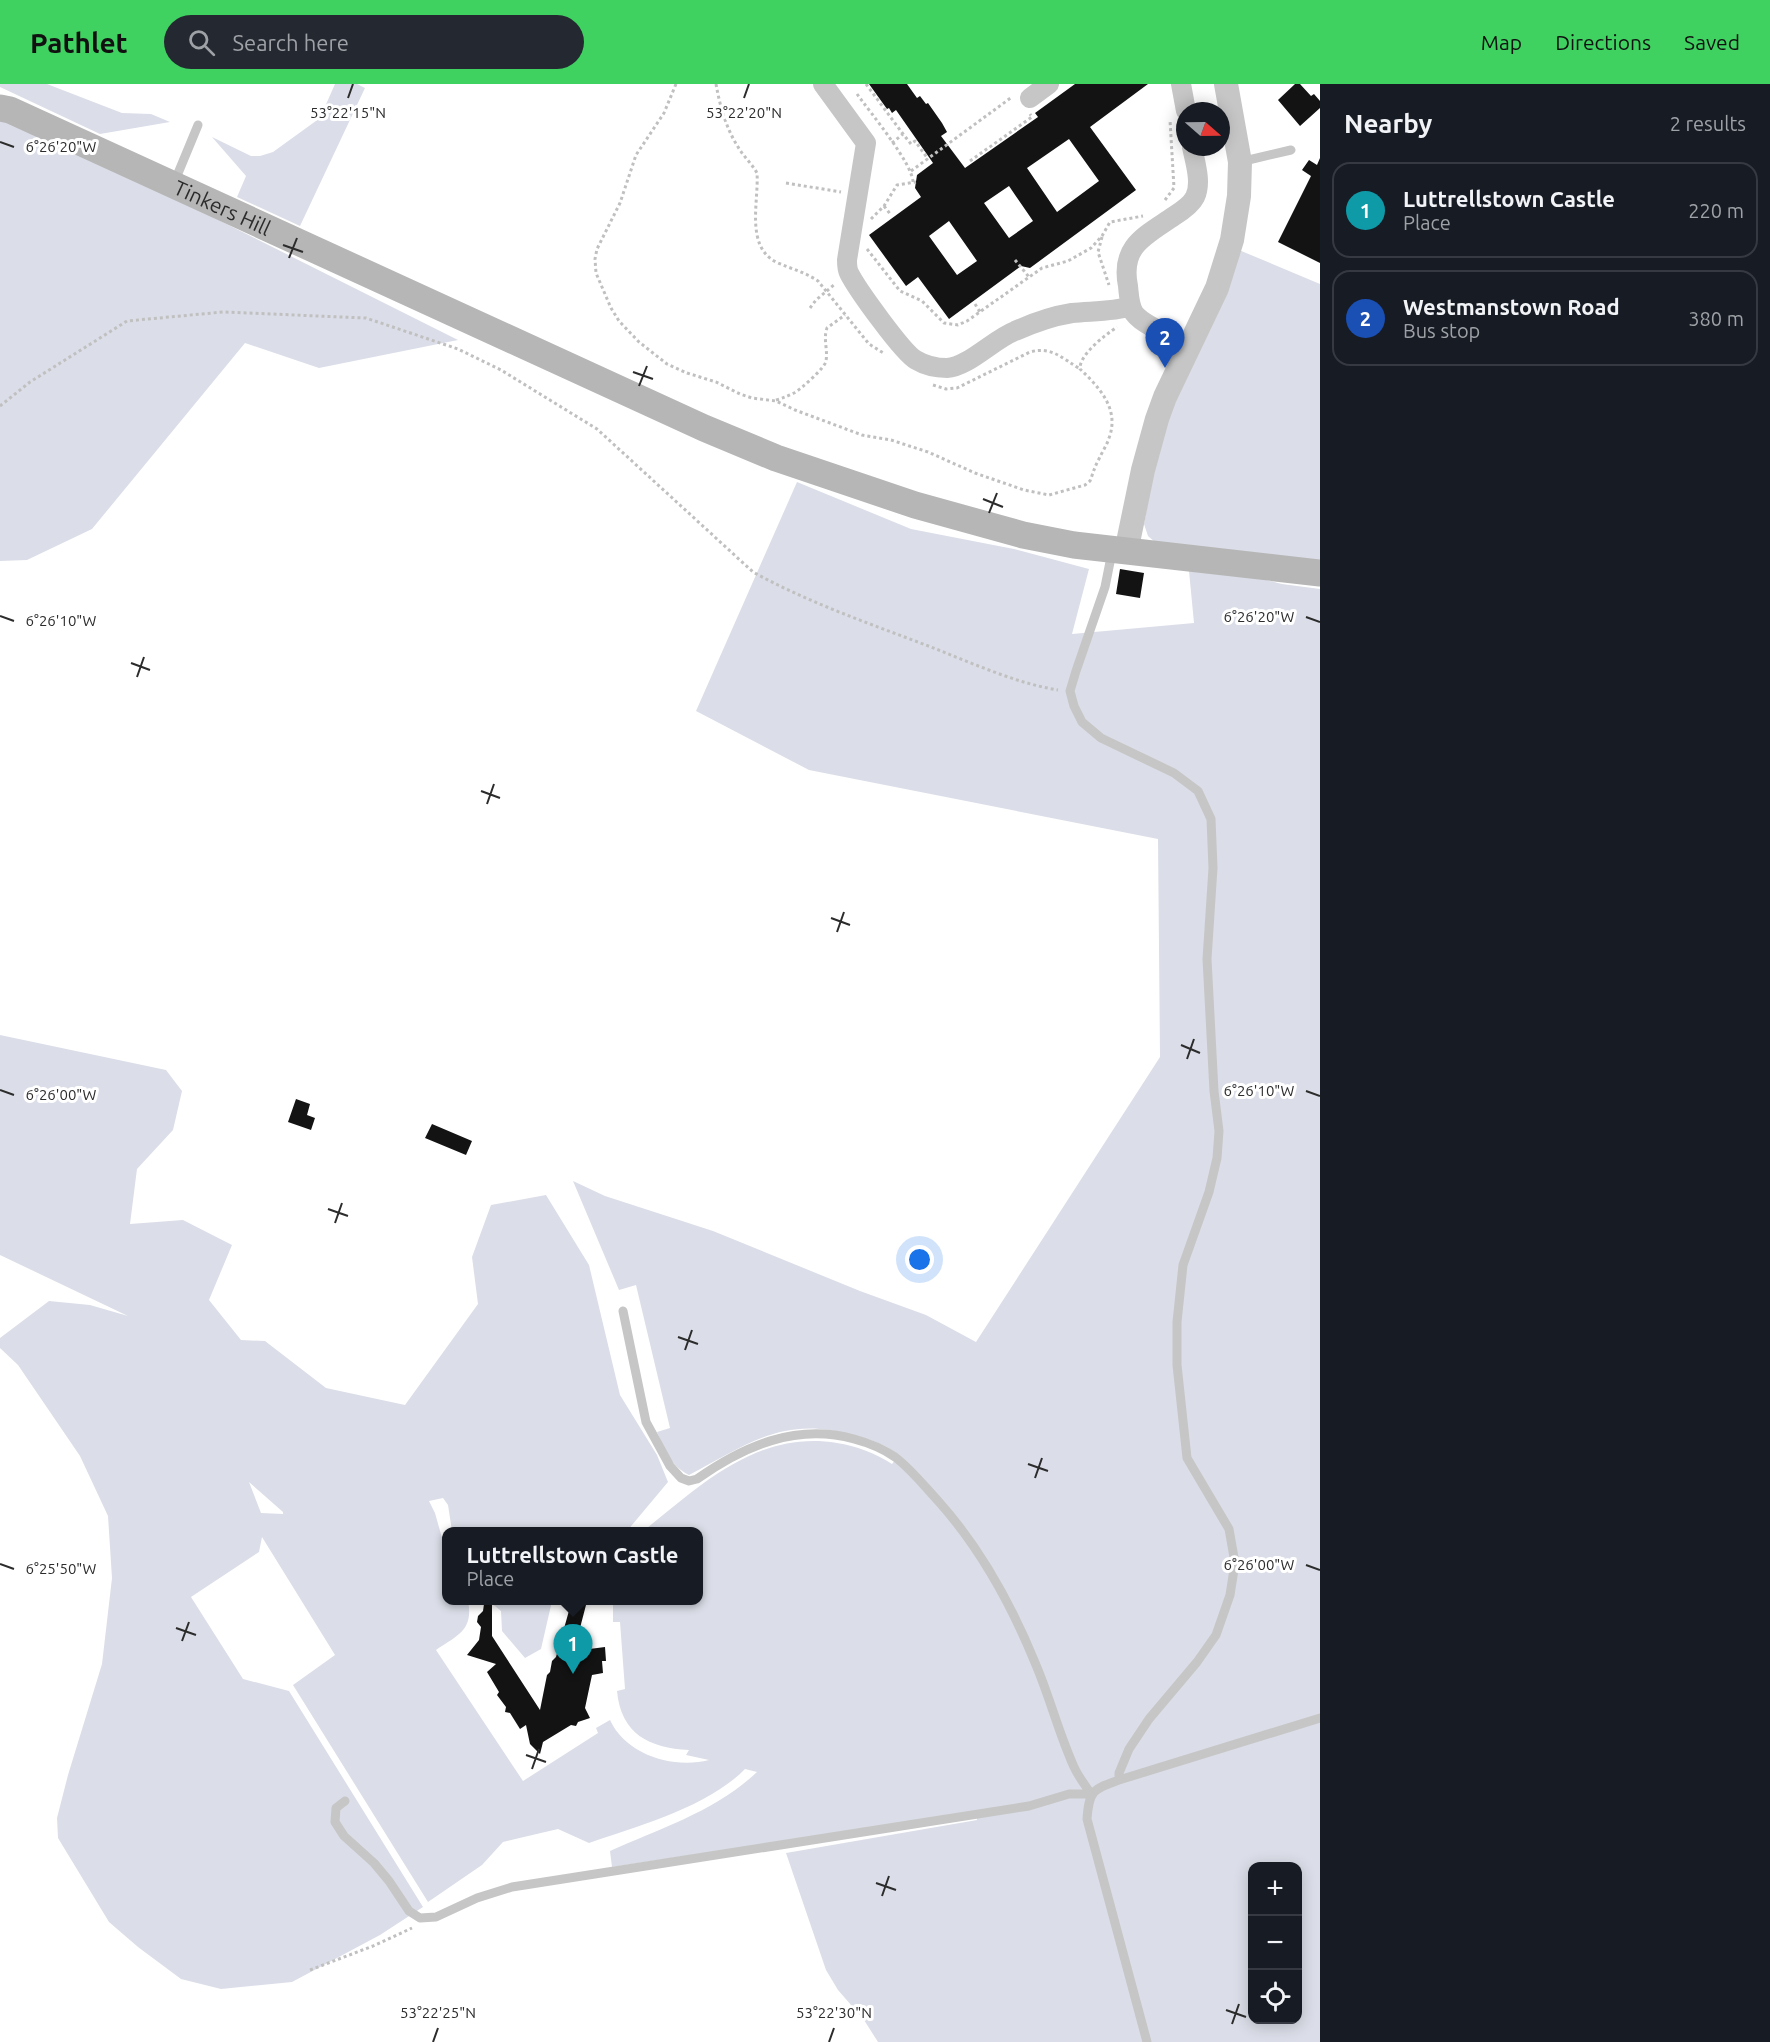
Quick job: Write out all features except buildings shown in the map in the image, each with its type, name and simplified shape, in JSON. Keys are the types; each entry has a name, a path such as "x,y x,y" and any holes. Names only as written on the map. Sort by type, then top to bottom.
{"main road":[{"name":"Tinkers Hill","path":"0,108 10,110 704,428 776,458 915,506 1043,539 1120,551 1320,573"}],"street":[{"path":"823,84 867,143 847,260 848,270 909,355 922,363 937,367 952,367 968,361 1013,332 1037,322 1069,314 1122,309 1134,311 1150,324 1191,345"},
{"path":"1024,101 1049,84"},
{"path":"1120,551 1150,441 1165,397 1217,288 1236,218 1240,162 1226,84"},
{"path":"1134,311 1125,272 1129,252 1137,242 1180,212 1195,197 1198,188 1193,156"}],"lane":[{"path":"173,185 198,125"},
{"path":"1240,162 1291,150"},
{"path":"1119,1780 1119,1773 1129,1749 1149,1719 1197,1662 1216,1635 1230,1594 1235,1563 1229,1529 1187,1458 1177,1365 1177,1322 1183,1265 1209,1192 1218,1149 1219,1131 1214,1091 1207,959 1212,868 1211,819 1198,791 1174,773 1101,738 1082,722 1074,706 1071,692 1101,598 1120,551"},
{"path":"623,1311 646,1422 660,1451 681,1478 689,1482 697,1479 757,1445 778,1438 808,1432 835,1434 876,1446 894,1457 911,1471 964,1531 1007,1600 1036,1665 1075,1769 1091,1794 1087,1819 1147,2042"},
{"path":"345,1801 336,1808 335,1822 344,1836 374,1863 410,1911 420,1918 436,1917 477,1898 512,1887 1017,1808 1069,1794 1091,1794 1104,1785 1119,1780 1320,1718"}],"path":[{"path":"676,84 664,113 636,155 620,203 597,249 595,259 596,273 603,292 619,321 639,342 667,364 687,374 716,382 740,394 773,400 862,435 891,440 928,452 975,473 1024,490 1048,495 1058,494 1086,485 1090,481 1112,431 1110,408 1106,398 1080,369 1080,363 1084,355 1134,311"},
{"path":"866,84 911,144 915,141 928,159"},
{"path":"856,94 892,143 914,176 915,182 897,185 884,206 866,225"},
{"path":"1163,202 1174,188 1170,133 1172,108 1184,99"},
{"path":"910,171 1024,101 1032,117 970,161"},
{"path":"892,143 903,134"},
{"path":"786,183 858,195"},
{"path":"884,206 891,215"},
{"path":"864,243 900,291 922,301 944,323 958,325 1042,268 1068,261 1090,248 1102,236 1111,221 1146,215"},
{"path":"1015,260 1029,277"},
{"path":"975,304 980,312"},
{"path":"0,406 30,382 127,321 223,312 366,318 458,349 501,370 597,429 753,572 782,588 1026,682 1071,692"},
{"path":"773,400 794,393 824,367 827,328 845,315"},
{"path":"310,1970 373,1946 436,1917"}],"shaded area":[{"path":"0,84 47,84 122,113 151,114 170,122 100,134 0,87"},
{"path":"335,84 357,84 365,88 300,226 237,197 246,176 212,137 251,156 273,152 320,118"},
{"path":"0,118 19,120 458,340 319,368 245,343 92,529 27,560 0,561"},
{"path":"1239,250 1320,284 1320,561 1157,544 1148,536 1144,524 1155,462 1172,409 1226,295"},
{"path":"797,482 911,529 1014,549 1089,569 1072,634 1194,623 1189,571 1262,579 1320,589 1320,2042 878,2042 864,2020 838,1990 826,1970 786,1853 977,1820 975,1812 612,1867 610,1851 687,1818 724,1798 757,1772 745,1769 730,1782 692,1805 589,1843 558,1829 503,1842 482,1865 428,1902 293,1685 335,1655 262,1537 259,1552 191,1597 243,1679 289,1691 423,1907 380,1935 292,1982 221,1989 181,1979 109,1922 58,1838 57,1818 102,1664 112,1578 108,1516 80,1456 18,1365 0,1348 0,1338 49,1301 90,1305 128,1316 0,1255 0,1035 166,1070 182,1091 173,1130 137,1169 130,1224 183,1220 232,1245 209,1300 241,1340 265,1341 326,1388 405,1405 478,1304 472,1257 491,1205 546,1195 589,1265 620,1395 657,1455 668,1482 630,1527 451,1527 448,1505 443,1498 429,1501 442,1538 442,1605 468,1605 469,1611 466,1626 462,1631 436,1650 523,1781 598,1733 596,1728 610,1720 627,1742 652,1756 666,1761 709,1760 686,1755 689,1750 661,1746 640,1736 624,1718 620,1706 617,1691 625,1689 620,1622 613,1622 613,1605 703,1605 703,1527 648,1527 711,1478 757,1452 782,1444 809,1441 837,1443 865,1450 892,1464 899,1455 865,1438 806,1428 786,1431 748,1443 689,1475 678,1467 666,1452 657,1432 670,1428 636,1285 619,1290 573,1181 605,1196 713,1231 860,1291 926,1315 976,1342 1160,1057 1158,839 809,770 696,711","holes":["249,1482 283,1512 283,1514 261,1513"]},
{"path":"494,1605 551,1605 541,1649 525,1658 502,1631 501,1611"}],"place":[{"name":"Westmanstown Road","path":"1165,368"},
{"name":"Luttrellstown Castle","path":"573,1674"}]}
